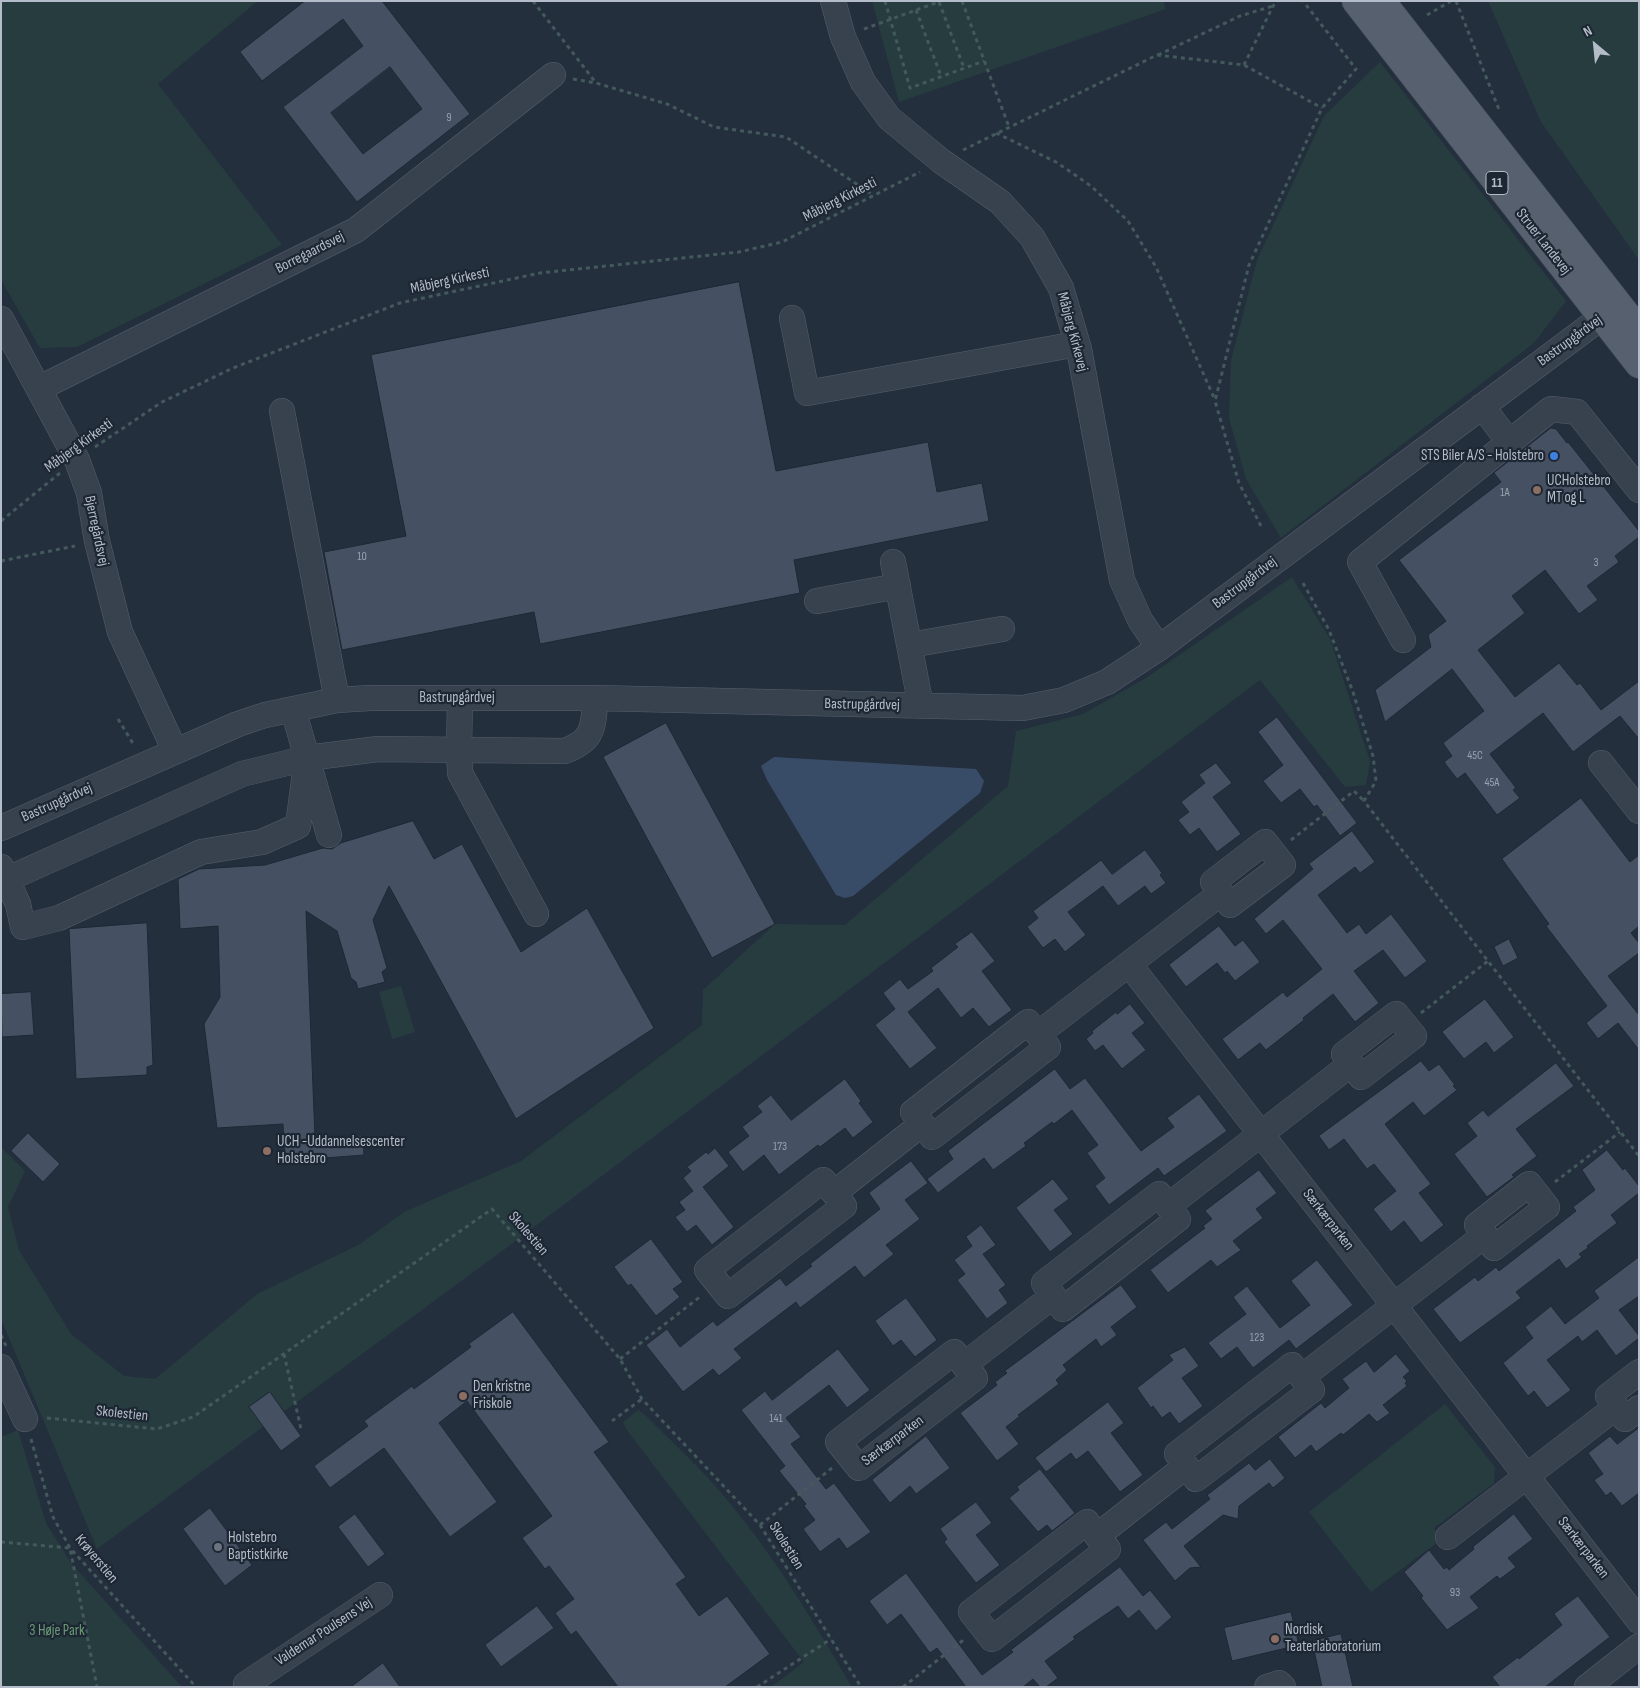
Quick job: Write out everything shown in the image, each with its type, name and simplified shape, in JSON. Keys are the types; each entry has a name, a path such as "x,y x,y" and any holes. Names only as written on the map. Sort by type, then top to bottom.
{"main road":[{"name":"Struer Landevej","path":"1356,1 1610,311 1639,331"},
{"name":"Struer Landevej","path":"1381,1 1610,311 1639,364"}],"street":[{"name":"Måbjerg Kirkevej","path":"833,1 843,37 863,82 889,118 941,161 1000,202 1032,237 1061,288 1077,344 1122,580 1140,620 1159,648"},
{"name":"Borregaardsvej","path":"40,388 356,230 553,75"},
{"name":"Bastrupgårdvej","path":"1,828 238,724 265,715 337,700 596,698 1024,708 1064,700 1107,682 1159,648 1610,311"},
{"path":"792,318 807,393 1077,344"},
{"name":"Bjerregårdsvej","path":"1,319 40,388 77,460 89,493 98,541 120,632 175,751"},
{"path":"1482,406 1510,442"},
{"path":"1403,640 1360,562 1550,409 1577,412 1639,490"},
{"path":"282,411 337,700"},
{"path":"894,562 921,706"},
{"path":"817,601 898,586"},
{"path":"910,645 1002,629"},
{"path":"460,698 460,773 536,914"},
{"path":"307,758 298,826 262,842 201,852 59,918 22,926 18,904 3,877 242,774 307,758 378,749 566,751 577,746 587,738 592,729 596,698"},
{"path":"293,709 329,835"},
{"path":"1602,763 1639,811"},
{"path":"834,1193 922,1124 932,1137 1048,1047 1038,1034 1221,893 1213,882 1265,842 1274,853"},
{"name":"Særkærparken","path":"1129,964 1639,1621"},
{"path":"964,1365 1053,1296 1063,1309 1178,1219 1168,1206 1351,1064 1344,1054 1396,1014 1405,1025"},
{"path":"823,1180 834,1193 844,1206 728,1296 707,1270 823,1180"},
{"path":"1097,1536 1186,1466 1196,1479 1312,1390 1302,1377 1485,1235 1477,1224 1529,1184 1538,1195"},
{"name":"Særkærparken","path":"954,1352 964,1365 974,1378 858,1468 838,1442 954,1352"},
{"path":"1,1367 31,1418"},
{"path":"1448,1536 1526,1476 1627,1407 1608,1396 1639,1372"},
{"path":"1087,1522 1097,1536 1108,1549 992,1639 971,1612 1087,1522"},
{"name":"Valdemar Poulsens Vej","path":"248,1687 246,1684 380,1595"},
{"path":"1587,1687 1639,1646"},
{"path":"1267,1687 1279,1683 1283,1687"}],"path":[{"path":"533,1 596,83"},
{"path":"886,1 910,88 984,61"},
{"path":"962,1 1009,127"},
{"path":"1244,65 1273,6 1278,1"},
{"path":"1215,401 1249,265 1322,108 1356,69 1303,1"},
{"path":"1427,15 1451,1"},
{"path":"1456,1 1501,115"},
{"path":"843,37 940,2 964,68"},
{"name":"Måbjerg Kirkesti","path":"1,521 77,460 162,402 233,368 400,303 540,273 739,252 782,242 995,133 1157,55 1240,16 1273,6"},
{"path":"916,10 941,76"},
{"path":"1157,55 1244,65 1322,108"},
{"path":"553,75 596,83 667,104 714,127 786,137 873,195"},
{"path":"995,133 1056,162 1091,186 1128,222 1156,267 1215,401 1239,483 1261,526"},
{"path":"1,561 98,541"},
{"path":"1303,583 1329,630 1353,692 1373,756 1376,781 1364,801"},
{"path":"1274,853 1354,791 1364,801 1639,1156"},
{"path":"1405,1025 1488,960"},
{"path":"1538,1195 1620,1132"},
{"name":"Skolestien","path":"31,1418 156,1429 193,1417 492,1209 620,1359 642,1398 760,1525 861,1687"},
{"path":"620,1359 717,1283"},
{"path":"284,1354 301,1429"},
{"path":"612,1421 642,1398"},
{"name":"Krøyerstien","path":"31,1418 53,1517 70,1548 196,1687"},
{"path":"760,1525 848,1455"},
{"path":"1,1542 70,1548 97,1687"},
{"path":"903,1687 982,1626"},
{"path":"757,1687 831,1639"}],"green space":[{"path":"1,1 258,1 158,84 282,245 77,347 40,348 1,280"},
{"path":"872,1 1163,1 1166,9 899,102"},
{"path":"1488,1 1639,1 1639,260 1541,122"},
{"path":"1380,62 1566,301 1534,343 1281,538 1246,479 1229,418 1231,360 1257,260 1324,116"},
{"path":"1292,577 1330,639 1370,761 1366,785 1345,787 1260,680 513,1243 97,1549 1,1319 1,1147 25,1171 8,1207 19,1250 71,1334 124,1376 155,1379 257,1294 360,1244 404,1212 521,1161 702,1025 703,990 775,924 845,925 1008,786 1016,731 1083,714 1146,678"},
{"path":"401,986 415,1032 392,1039 379,992"},
{"path":"1445,1404 1495,1467 1494,1483 1434,1528 1442,1539 1371,1592 1309,1512"},
{"path":"638,1410 715,1485 760,1541 823,1638 852,1687 771,1687 804,1662 626,1429 623,1422"},
{"name":"3 Høje Park","path":"18,1430 46,1523 71,1563 182,1687 1,1687 1,1437"}],"water":[{"path":"774,757 976,769 984,781 980,793 853,896 845,898 836,895 767,780 761,766"}],"building":[{"path":"305,1 382,1 470,114 357,202 283,107 363,46 343,19 262,81 240,52","holes":["390,67 422,109 363,154 331,113"]},
{"path":"739,282 776,471 928,442 937,492 982,483 989,521 794,560 800,593 540,644 534,612 342,650 324,552 406,536 371,355"},
{"path":"1551,428 1556,429 1568,442 1639,531 1639,537 1615,556 1619,562 1587,586 1598,600 1579,614 1545,570 1512,596 1525,613 1478,650 1515,697 1559,663 1577,685 1580,683 1601,710 1639,681 1639,739 1620,716 1573,752 1543,713 1490,754 1516,788 1513,790 1520,798 1497,815 1465,773 1457,779 1444,762 1452,756 1443,743 1484,711 1452,669 1385,722 1375,690 1431,647 1428,635 1446,621 1399,560 1501,482 1494,473"},
{"path":"1277,717 1357,823 1340,836 1317,805 1314,807 1300,789 1281,803 1263,781 1283,765 1258,732"},
{"path":"666,723 775,924 712,958 603,757"},
{"path":"1216,763 1232,783 1213,797 1241,834 1217,852 1199,828 1190,835 1178,820 1189,812 1181,802 1205,783 1199,775"},
{"path":"1581,798 1630,862 1639,855 1639,926 1631,933 1639,943 1639,953 1608,976 1639,1015 1639,1050 1618,1023 1598,1039 1586,1023 1607,1006 1546,926 1549,924 1502,859"},
{"path":"413,821 434,859 462,844 521,952 587,908 654,1028 516,1119 389,886 373,920 387,968 382,972 385,982 358,989 356,982 351,978 337,931 306,911 315,1138 363,1135 364,1155 285,1161 283,1124 217,1128 204,1024 220,997 218,926 180,929 178,879 199,869 265,865 323,848 332,849 341,843"},
{"path":"1352,831 1375,862 1360,873 1355,867 1318,895 1347,933 1359,924 1366,934 1391,914 1427,961 1405,978 1383,950 1354,971 1379,1003 1355,1022 1333,994 1266,1050 1260,1043 1238,1060 1222,1039 1283,992 1287,997 1322,969 1283,920 1266,934 1254,919 1313,869 1309,864"},
{"path":"1145,850 1162,873 1160,875 1166,883 1151,894 1145,886 1118,906 1103,886 1068,912 1086,935 1065,952 1055,939 1043,948 1027,927 1038,918 1033,911 1101,860 1112,874"},
{"path":"147,923 153,1065 147,1067 147,1075 76,1079 69,929"},
{"path":"1219,926 1235,946 1243,940 1260,962 1235,981 1217,963 1186,987 1169,965"},
{"path":"972,932 995,961 982,971 1012,1010 989,1027 973,1008 961,1018 938,988 908,1012 937,1048 910,1069 875,1025 895,1009 883,993 900,979 908,989 933,971 931,968 958,947 955,944"},
{"path":"1509,939 1518,958 1503,966 1494,947"},
{"path":"31,992 34,1035 2,1037 1,994"},
{"path":"1485,999 1514,1037 1494,1053 1486,1042 1464,1059 1442,1032"},
{"path":"1130,1004 1145,1023 1132,1033 1146,1050 1122,1069 1103,1045 1095,1051 1086,1039 1093,1033 1092,1031 1116,1012 1117,1014"},
{"path":"1421,1061 1429,1071 1439,1064 1457,1090 1424,1116 1413,1102 1385,1124 1431,1184 1419,1193 1444,1225 1421,1243 1404,1221 1391,1232 1373,1209 1396,1191 1374,1164 1367,1169 1344,1139 1329,1150 1319,1136"},
{"path":"1556,1063 1574,1086 1516,1129 1537,1156 1512,1175 1514,1177 1487,1197 1454,1154 1477,1136 1467,1123 1483,1110 1488,1116"},
{"path":"1055,1069 1070,1089 1085,1078 1141,1151 1174,1127 1167,1118 1199,1094 1227,1131 1164,1176 1158,1168 1109,1205 1095,1186 1105,1178 1087,1153 1098,1145 1072,1110 1024,1143 1026,1146 993,1170 984,1158 938,1193 927,1179 953,1159 948,1151"},
{"path":"845,1079 873,1122 853,1138 845,1128 820,1147 818,1145 779,1175 764,1155 743,1172 728,1152 749,1136 742,1127 762,1112 757,1106 771,1095 791,1120"},
{"path":"28,1133 60,1164 43,1182 11,1151"},
{"path":"715,1148 729,1166 703,1187 734,1227 712,1245 696,1225 687,1232 675,1217 685,1210 679,1202 693,1191 683,1178 691,1171 687,1167 706,1152 708,1154"},
{"path":"1607,1150 1639,1186 1639,1193 1611,1215 1617,1223 1587,1246 1588,1248 1579,1254 1582,1257 1566,1269 1559,1259 1516,1292 1521,1298 1460,1343 1433,1309 1475,1277 1478,1281 1496,1267 1499,1271 1576,1211 1573,1207 1595,1190 1582,1170"},
{"path":"911,1161 928,1183 905,1200 920,1219 886,1245 894,1254 864,1278 855,1266 800,1308 796,1302 734,1349 742,1358 719,1376 713,1369 683,1392 646,1345 667,1329 680,1347 713,1321 717,1326 780,1278 786,1286 812,1266 810,1264 880,1209 869,1193"},
{"path":"1259,1170 1277,1193 1256,1209 1263,1218 1233,1241 1241,1250 1217,1267 1211,1260 1168,1293 1150,1270 1205,1228 1203,1226 1212,1219 1205,1211"},
{"path":"1053,1179 1069,1199 1054,1210 1073,1234 1050,1252 1016,1208"},
{"path":"981,1225 996,1245 983,1254 1006,1285 999,1290 1008,1303 987,1319 957,1280 965,1274 954,1260 972,1246 966,1237"},
{"path":"651,1239 683,1282 673,1289 680,1297 656,1316 631,1284 628,1286 614,1267"},
{"path":"1639,1257 1639,1296 1619,1310 1639,1338 1616,1356 1597,1330 1582,1342 1578,1336 1547,1360 1571,1390 1547,1408 1534,1391 1528,1396 1503,1363 1533,1338 1525,1327 1551,1306 1565,1324 1599,1298 1594,1291"},
{"path":"1317,1260 1353,1305 1296,1349 1289,1340 1253,1368 1237,1347 1221,1359 1208,1343 1246,1314 1233,1297 1247,1286 1280,1328 1310,1305 1291,1281"},
{"path":"1121,1285 1137,1307 1111,1327 1117,1335 1101,1347 1096,1339 1063,1365 1067,1370 1056,1380 1059,1384 1018,1415 1020,1416 1006,1427 1019,1444 997,1461 960,1413 997,1385 995,1382 1007,1373 1005,1371"},
{"path":"906,1298 937,1340 915,1357 901,1340 893,1346 875,1321"},
{"path":"513,1312 609,1442 594,1452 686,1577 676,1584 699,1616 727,1596 770,1654 725,1687 618,1687 576,1631 571,1635 555,1613 574,1599 549,1566 545,1569 522,1538 552,1516 467,1401 439,1423 497,1502 450,1537 384,1448 330,1488 314,1466 368,1426 364,1421 412,1386 414,1389 471,1347 469,1344"},
{"path":"1185,1347 1199,1366 1182,1378 1203,1406 1179,1424 1170,1412 1162,1418 1153,1406 1151,1408 1137,1388 1173,1360 1169,1355"},
{"path":"838,1349 870,1390 847,1408 829,1385 786,1418 801,1437 791,1444 826,1489 834,1483 871,1532 847,1549 839,1538 820,1552 803,1529 815,1520 804,1506 806,1504 779,1471 785,1466 741,1410 765,1391 772,1400"},
{"path":"1396,1354 1410,1371 1403,1377 1407,1381 1405,1383 1407,1386 1383,1405 1390,1413 1377,1422 1369,1414 1343,1435 1341,1433 1316,1452 1311,1445 1295,1458 1278,1437 1321,1403 1325,1408 1349,1388 1342,1379 1366,1361 1374,1372"},
{"path":"270,1392 301,1436 281,1451 249,1407"},
{"path":"1108,1402 1124,1423 1111,1433 1143,1475 1120,1492 1088,1451 1076,1460 1071,1453 1046,1472 1035,1458"},
{"path":"1639,1428 1639,1493 1622,1506 1611,1492 1606,1496 1594,1480 1603,1474 1588,1453 1610,1436 1617,1444"},
{"path":"926,1436 950,1468 916,1494 910,1486 890,1503 872,1480"},
{"path":"1270,1459 1285,1478 1273,1488 1269,1483 1239,1506 1238,1519 1223,1515 1184,1546 1201,1567 1190,1568 1175,1581 1143,1540 1166,1522 1172,1529 1210,1499 1207,1495 1249,1463 1255,1470"},
{"path":"1040,1469 1075,1513 1052,1531 1047,1525 1038,1532 1009,1498 1019,1490 1017,1487"},
{"path":"976,1502 992,1523 976,1535 1000,1565 976,1583 944,1542 947,1539 940,1529"},
{"name":"Holstebro Baptistkirke","path":"210,1508 252,1565 225,1586 183,1529"},
{"path":"355,1514 385,1554 368,1567 338,1527"},
{"path":"1514,1514 1533,1539 1508,1558 1516,1567 1500,1579 1497,1576 1470,1597 1479,1608 1447,1630 1421,1598 1423,1596 1404,1572 1429,1550 1444,1569 1447,1567 1449,1570 1474,1549 1473,1547"},
{"path":"1120,1567 1143,1596 1150,1590 1172,1617 1156,1631 1139,1610 1128,1619 1118,1606 1073,1637 1075,1639 1045,1661 1058,1678 1046,1687 1040,1687 1033,1679 1023,1687 966,1687 937,1648 930,1653 901,1614 887,1625 869,1601 906,1573 982,1675 1013,1652 1011,1650"},
{"path":"1578,1596 1610,1637 1545,1687 1500,1687 1492,1677 1518,1657 1519,1659 1562,1625 1554,1614"},
{"path":"537,1606 554,1628 501,1667 485,1645"},
{"path":"1291,1612 1299,1645 1232,1661 1224,1628"},
{"path":"1341,1634 1353,1687 1322,1687 1312,1641"},
{"path":"383,1663 400,1687 351,1687"}],"place":[{"name":"STS Biler A/S - Holstebro","path":"1554,456"},
{"name":"UCHolstebro MT og L","path":"1537,490"},
{"name":"UCH -Uddannelsescenter Holstebro","path":"267,1151"},
{"name":"Den kristne Friskole","path":"463,1396"},
{"name":"Holstebro Baptistkirke","path":"218,1547"},
{"name":"Nordisk Teaterlaboratorium","path":"1275,1639"}]}
